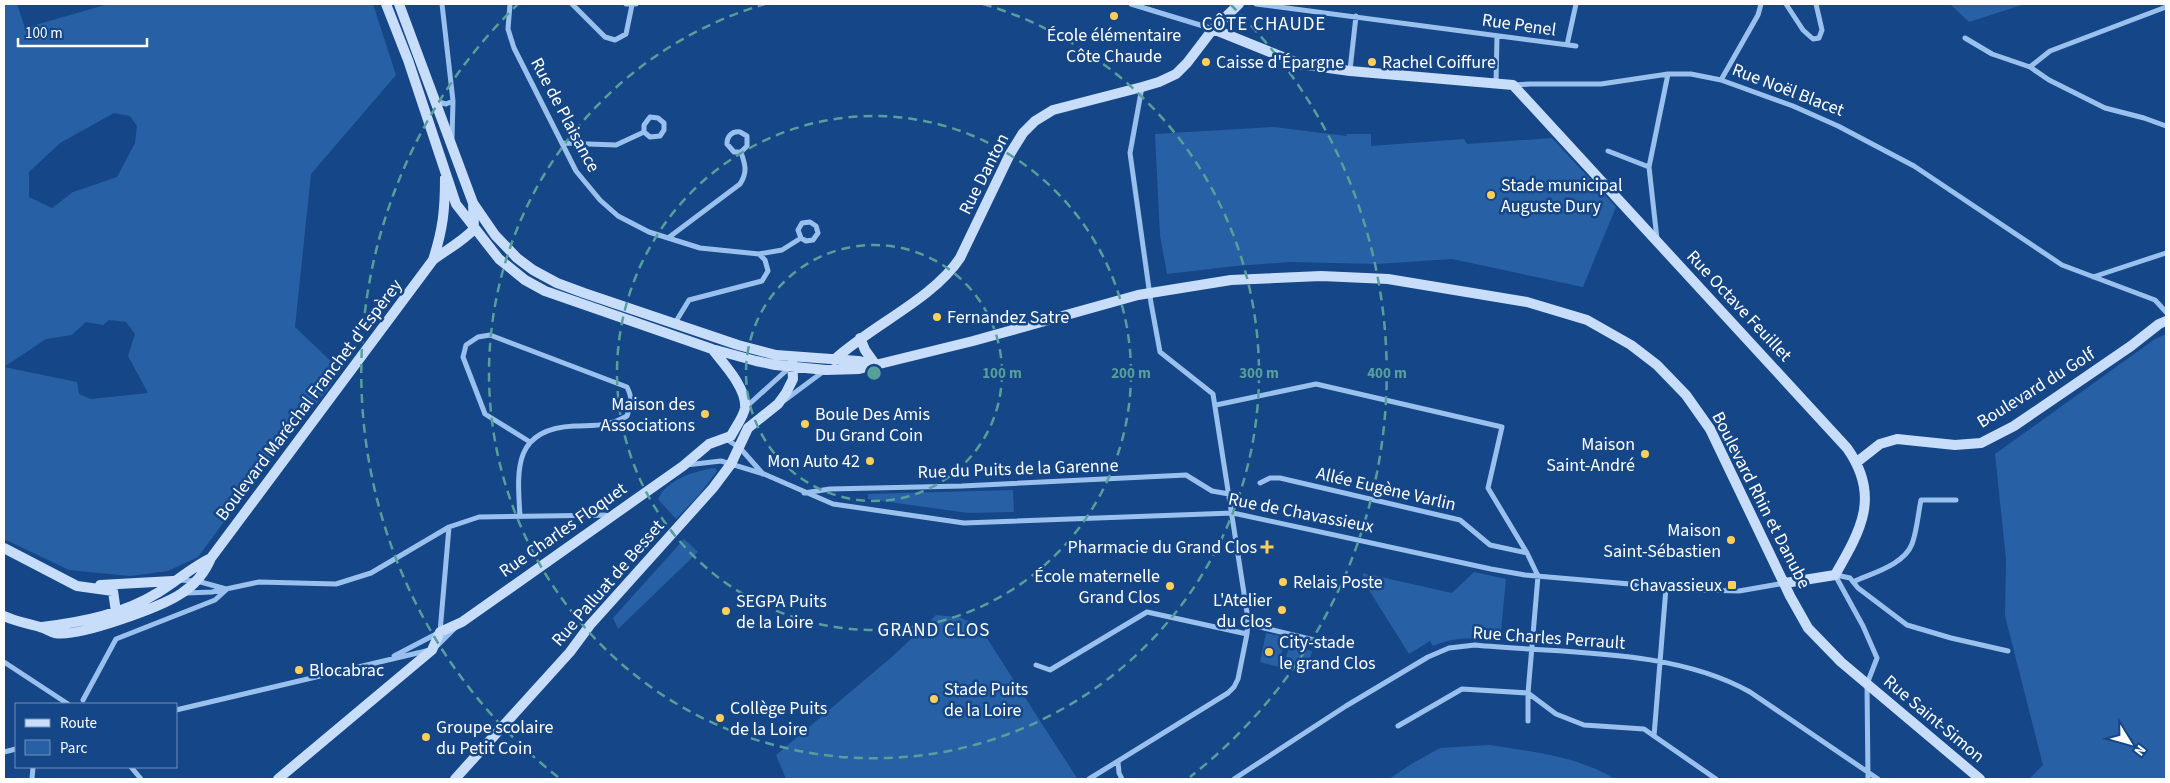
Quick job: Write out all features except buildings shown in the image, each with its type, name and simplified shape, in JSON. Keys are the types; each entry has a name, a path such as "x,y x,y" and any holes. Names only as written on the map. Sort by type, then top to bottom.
{"street":[{"path":"386,4 445,168 456,204 486,246 512,271 545,291 712,349 756,362 834,360 875,364"},
{"path":"399,4 473,203 506,248 532,270 557,283 738,345 792,361"},
{"path":"442,4 453,100 451,143"},
{"name":"Rue de Plaisance","path":"510,4 508,28 514,48 576,171 600,200 618,216 633,226 700,248 759,254 782,250 801,238"},
{"path":"572,4 605,37 615,40 626,34 631,4"},
{"path":"1131,4 1213,29"},
{"name":"Rue Danton","path":"834,360 860,338 940,282 952,270 960,258 1017,142 1035,121 1053,110 1142,88 1176,74 1188,63 1213,29 1239,4"},
{"name":"Rue Penel","path":"1256,4 1576,46"},
{"path":"1567,45 1576,4"},
{"path":"1720,80 1758,15 1761,4"},
{"path":"1786,4 1802,30 1812,39 1819,38 1822,30 1816,4"},
{"path":"2030,67 2050,51 2166,7"},
{"path":"1350,70 1356,16"},
{"name":"Rue Noël Blacet","path":"1213,29 1300,64 1350,70 1513,86 1530,84 1601,84 1668,74 1691,74 1720,80 1820,118 1905,161 2062,265 2155,300 2166,312"},
{"path":"1496,36 1496,83"},
{"path":"1965,38 1992,54 2030,67 2048,80 2105,108 2166,126"},
{"path":"1658,242 1649,167 1668,74"},
{"name":"Rue Octave Feuillet","path":"1513,86 1847,448 1857,462 1866,498 1863,518 1858,534 1835,575"},
{"path":"1089,779 1234,687 1238,679 1248,624 1214,394 1160,352 1130,153 1142,88"},
{"path":"435,101 446,104 453,100"},
{"path":"657,117 664,123 664,130 660,136 650,138 644,132 644,125 649,118 657,117"},
{"path":"736,131 743,133 748,139 747,146 741,152 734,152 727,144 729,136 736,131"},
{"path":"562,143 616,146 644,132"},
{"path":"1608,151 1649,167"},
{"path":"668,238 740,184 744,178 746,168 741,152"},
{"path":"432,260 441,235 445,214 445,168"},
{"path":"432,260 465,238 474,229 473,203"},
{"path":"465,238 486,246"},
{"path":"2093,277 2166,253"},
{"path":"676,324 689,300 762,281 767,275 768,268 766,260 759,254"},
{"name":"Boulevard Maréchal Franchet d'Espèrey","path":"4,616 18,623 41,627 55,633 73,633 145,611 184,593 206,570 210,558 432,260"},
{"name":"Boulevard Rhin et Danube","path":"792,361 826,370 859,369 973,341 1150,293 1231,280 1321,276 1388,279 1527,302 1587,320 1632,345 1658,365 1686,395 1710,429 1808,628 1841,662 1867,684"},
{"name":"Boulevard du Golf","path":"1857,462 1880,444 1897,439 1954,445 1982,442 2014,426 2131,346 2159,324 2166,321"},
{"path":"520,516 518,476 520,461 530,442 544,433 566,427 612,424 627,416 632,401 631,395 627,387 490,336 478,337 466,345 463,356 485,414 530,442"},
{"path":"860,338 865,350 875,364"},
{"path":"712,349 733,374 741,390 745,408"},
{"path":"778,404 826,370 834,360"},
{"path":"778,404 793,379 792,361"},
{"path":"726,439 731,436 745,408 792,361"},
{"path":"1216,405 1316,384 1502,427 1488,488 1527,553 1538,576 1528,692 1528,721"},
{"name":"Rue Palluat de Besset","path":"455,779 570,652 590,625 684,521 731,464 748,428 778,404"},
{"name":"Rue de Chavassieux","path":"726,439 740,448 764,474"},
{"name":"Rue Charles Floquet","path":"432,650 462,622 684,466 709,444 726,439"},
{"name":"Rue Charles Floquet","path":"684,466 721,460 731,464"},
{"name":"Rue de Chavassieux","path":"731,464 764,474 833,504 964,523 1233,513 1491,569 1538,576 1666,588 1739,590 1835,575"},
{"name":"Rue du Puits de la Garenne","path":"804,493 830,489 962,486 1186,475 1212,491 1229,494"},
{"name":"Allée Eugène Varlin","path":"1260,483 1270,478 1280,478 1460,520 1490,545 1527,553"},
{"path":"1853,582 1895,563 1906,554 1912,544 1921,500 1956,500"},
{"path":"184,593 212,592 259,582 336,584 370,573 449,527 479,517 615,515"},
{"path":"278,779 432,650 440,632 449,527"},
{"path":"4,548 77,586 113,591 132,607 145,611"},
{"name":"Boulevard Maréchal Franchet d'Espèrey","path":"41,627 74,623 132,607 210,558"},
{"path":"1835,575 1850,578 1858,588 1907,625 1950,638 2008,651"},
{"name":"Rue Saint-Simon","path":"1835,575 1864,626 1877,658 1867,684 1980,779"},
{"path":"77,586 197,581 227,589"},
{"path":"1654,736 1666,588"},
{"path":"83,700 116,639 215,600 227,589"},
{"path":"113,591 116,612"},
{"path":"1036,665 1050,670 1146,612 1247,634"},
{"name":"Rue Charles Floquet","path":"440,632 462,622"},
{"path":"1248,624 1318,641"},
{"path":"390,659 440,632"},
{"name":"Rue Charles Perrault","path":"1234,779 1346,706 1428,656 1462,645 1660,660 1734,682 1878,779"},
{"path":"178,710 432,650"},
{"path":"4,662 66,703"},
{"path":"1867,684 1868,779"},
{"path":"1398,726 1462,689 1528,692 1556,714 1584,725 1644,729 1716,779"},
{"path":"1118,762 1119,773 1122,779"},
{"path":"132,768 141,779"}],"green space":[{"path":"4,4 17,4 25,28 108,4 373,4 396,75 311,174 295,327 340,370 329,388 271,458 198,557 168,571 130,576 69,570 4,539","holes":["114,113 130,116 137,126 135,143 117,177 73,192 52,208 29,197 29,172 60,143","109,320 126,322 135,334 128,356 148,393 91,399 79,394 77,382 4,367 46,339 72,335 86,322 103,325"]},
{"path":"1950,4 2025,4 1969,22"},
{"path":"1274,127 1347,136 1346,134 1371,134 1371,146 1464,139 1467,144 1552,138 1616,207 1583,287 1452,259 1377,264 1290,262 1167,274 1160,236 1155,134"},
{"path":"2166,334 2166,779 2029,779 2043,765 2005,616 2006,559 1995,454 2155,339"},
{"path":"715,468 717,471 699,495 676,519 658,499 668,486 682,477"},
{"path":"1013,490 1014,512 968,513 868,499 868,494"},
{"path":"684,539 698,552 618,629 613,618"},
{"path":"1474,572 1506,579 1500,641 1458,639 1433,646 1430,641 1409,654 1362,579 1363,573 1452,593"},
{"name":"Stade Puits de la Loire","path":"936,615 959,617 979,626 1077,778 786,779 776,755 894,655"},
{"name":"City-stade le grand Clos","path":"1266,633 1280,636 1279,642 1284,643 1279,667 1260,662"},
{"path":"1289,646 1312,651 1308,667 1285,662"},
{"path":"1490,745 1570,760 1601,771 1615,779 1389,779 1440,748"}],"place":[{"name":"École élémentaire Côte Chaude","path":"1114,16"},
{"name":"Caisse d'Épargne","path":"1206,62"},
{"name":"Rachel Coiffure","path":"1372,62"},
{"name":"Stade municipal Auguste Dury","path":"1491,195"},
{"name":"Fernandez Satre","path":"937,317"},
{"name":"Maison des Associations","path":"705,414"},
{"name":"Boule Des Amis Du Grand Coin","path":"805,424"},
{"name":"Maison Saint-André","path":"1645,454"},
{"name":"Mon Auto 42","path":"870,461"},
{"name":"Maison Saint-Sébastien","path":"1731,540"},
{"name":"Pharmacie du Grand Clos","path":"1267,547"},
{"name":"Relais Poste","path":"1283,582"},
{"name":"Chavassieux","path":"1732,585"},
{"name":"École maternelle Grand Clos","path":"1170,586"},
{"name":"L'Atelier du Clos","path":"1282,610"},
{"name":"SEGPA Puits de la Loire","path":"726,611"},
{"name":"City-stade le grand Clos","path":"1269,652"},
{"name":"Blocabrac","path":"299,670"},
{"name":"Stade Puits de la Loire","path":"934,699"},
{"name":"Collège Puits de la Loire","path":"720,718"},
{"name":"Groupe scolaire du Petit Coin","path":"426,737"}],"district":[{"name":"CÔTE CHAUDE","path":"1264,24"},
{"name":"GRAND CLOS","path":"934,630"}]}
